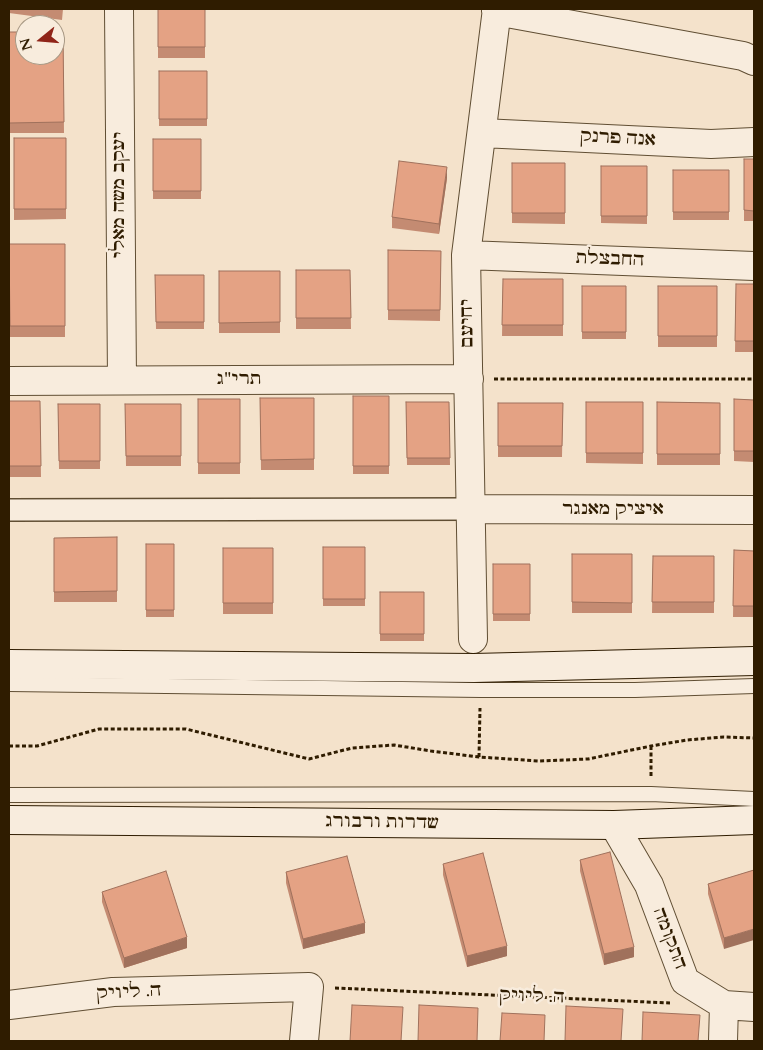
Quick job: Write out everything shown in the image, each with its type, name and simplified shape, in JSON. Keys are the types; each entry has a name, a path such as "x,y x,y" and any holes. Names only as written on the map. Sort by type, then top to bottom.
{"street":[{"name":"יעקב משה מאלי","path":"119,9 122,380"},
{"path":"496,10 743,56 754,61"},
{"name":"יחיעם","path":"473,639 466,255 496,10"},
{"name":"אנה פרנק","path":"482,133 711,144 754,142"},
{"name":"החבצלת","path":"466,255 754,266"},
{"name":"תרי\"ג","path":"9,381 469,379"},
{"path":"9,510 472,509"},
{"name":"איציק מאנגר","path":"472,509 754,510"},
{"path":"9,664 474,668 754,661"},
{"name":"שדרות ורבורג","path":"9,820 614,825 754,820"},
{"name":"התקומה","path":"614,825 649,885 685,981 724,1005"},
{"path":"304,1041 309,987"},
{"name":"ה. ליויק","path":"9,1004 112,992 309,987"},
{"path":"723,1041 724,1005 754,1007"}],"lane":[{"path":"9,684 481,690 635,690 754,686"},
{"path":"9,795 651,794 754,799"}],"path":[{"path":"469,379 754,380"},
{"path":"479,757 481,690"},
{"path":"9,746 37,746 99,729 186,729 309,759 352,748 394,745 431,752 539,761 588,759 651,746 724,737 754,738"},
{"path":"651,746 651,794"},
{"name":"ה. ליויק","path":"309,987 675,1003"}],"building":[{"path":"158,9 205,9 205,47 158,47"},
{"path":"9,32 15,32 15,65 63,65 64,122 9,123"},
{"path":"159,71 207,71 207,119 159,119"},
{"path":"14,138 66,138 66,209 14,209"},
{"path":"153,139 201,139 201,191 153,191"},
{"path":"744,159 754,159 754,211 744,210"},
{"path":"399,161 447,167 439,224 392,217"},
{"path":"512,163 565,163 565,213 512,213"},
{"path":"601,166 647,166 647,216 601,216"},
{"path":"673,170 729,170 729,212 673,212"},
{"path":"9,244 65,244 65,326 10,326"},
{"path":"388,250 441,251 440,310 388,310"},
{"path":"296,270 350,270 351,318 296,318"},
{"path":"219,271 280,271 280,322 219,323"},
{"path":"155,275 204,275 204,322 156,322"},
{"path":"503,279 563,279 563,325 502,325"},
{"path":"736,284 754,284 754,341 735,341"},
{"path":"582,286 626,286 626,332 582,332"},
{"path":"658,286 717,286 717,336 658,336"},
{"path":"353,396 389,396 389,466 353,466"},
{"path":"260,398 314,398 314,459 261,460"},
{"path":"198,399 240,399 240,463 198,463"},
{"path":"734,399 754,400 754,451 734,451"},
{"path":"9,401 40,401 41,466 9,466"},
{"path":"406,402 449,402 450,458 407,458"},
{"path":"586,402 643,402 643,453 586,453"},
{"path":"657,402 720,403 720,454 657,454"},
{"path":"498,403 563,403 562,446 498,446"},
{"path":"58,404 100,404 100,461 59,461"},
{"path":"125,404 181,404 181,456 126,456"},
{"path":"117,537 117,591 54,592 54,538"},
{"path":"146,544 174,544 174,610 146,610"},
{"path":"323,547 365,547 365,599 323,599"},
{"path":"223,548 273,548 273,603 223,603"},
{"path":"734,550 754,551 754,606 733,606"},
{"path":"572,554 632,554 632,603 572,602"},
{"path":"653,556 714,556 714,602 652,602"},
{"path":"493,564 530,564 530,614 493,614"},
{"path":"380,592 424,592 424,634 380,634"},
{"path":"610,852 634,947 604,954 580,860"},
{"path":"483,853 507,946 467,956 443,864"},
{"path":"347,856 365,923 303,939 286,872"},
{"path":"754,870 754,929 724,938 708,884"},
{"path":"166,871 187,937 124,958 102,892"},
{"path":"352,1005 403,1007 401,1041 350,1041"},
{"path":"419,1005 478,1008 477,1041 418,1041"},
{"path":"566,1006 623,1009 621,1041 565,1041"},
{"path":"643,1012 700,1015 698,1041 642,1041"},
{"path":"502,1013 545,1015 544,1041 500,1041"}]}
